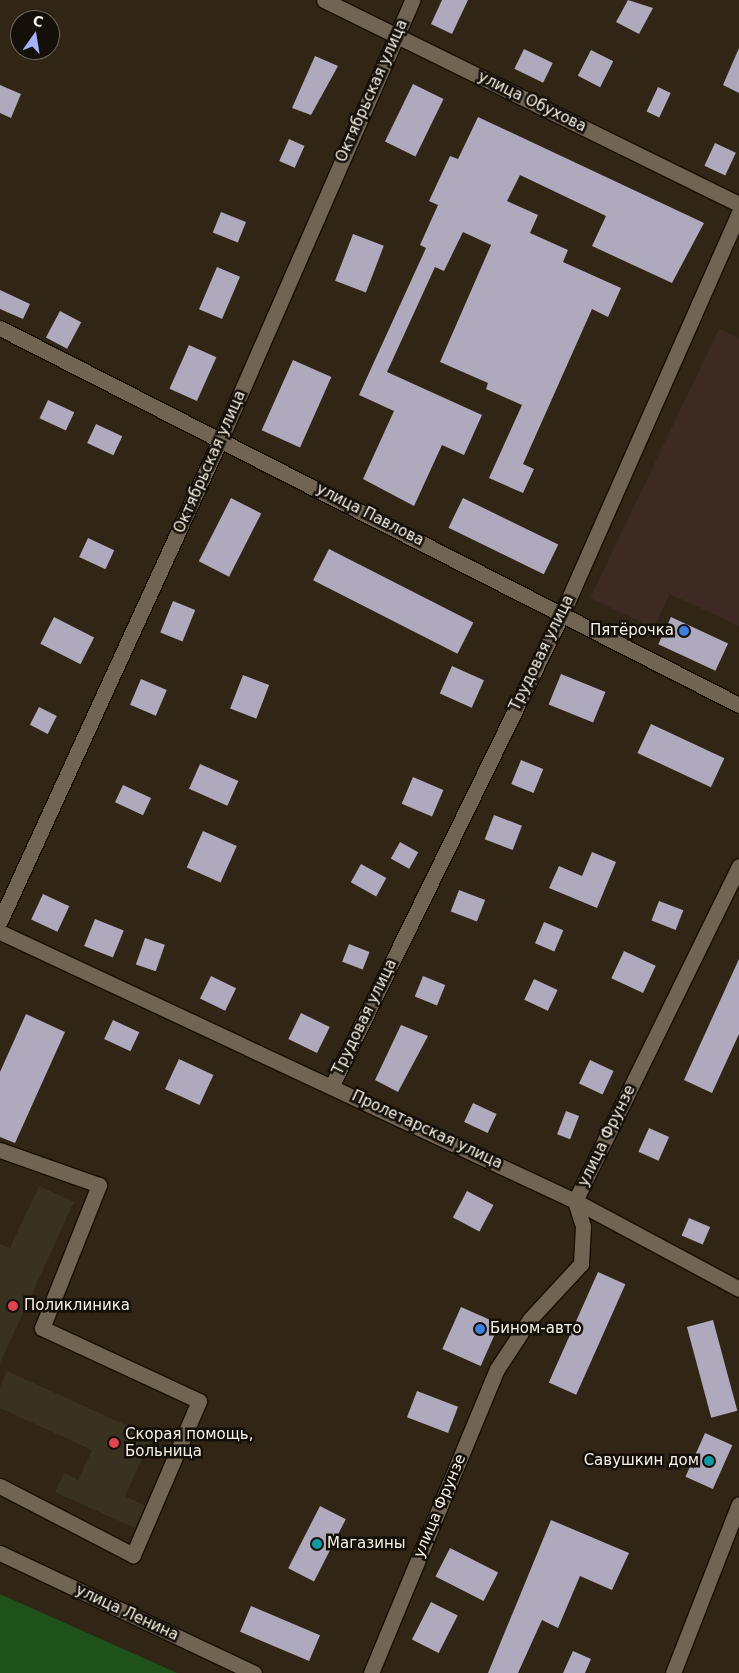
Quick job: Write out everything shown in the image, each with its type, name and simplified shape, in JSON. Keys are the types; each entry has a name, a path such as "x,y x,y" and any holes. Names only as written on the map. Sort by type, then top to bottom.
{"street":[{"name":"улица Обухова","path":"324,0 739,204"},
{"name":"Октябрьская улица","path":"0,921 222,438 412,0"},
{"name":"Трудовая улица","path":"332,1085 562,614 739,213"},
{"name":"улица Павлова","path":"0,328 222,438 739,705"},
{"name":"улица Фрунзе","path":"370,1673 497,1369 530,1319 581,1264 583,1226 575,1201 739,866"},
{"name":"Пролетарская улица","path":"0,932 332,1085 575,1201 739,1289"},
{"path":"0,1150 99,1185 42,1328 199,1401 133,1555 0,1486"},
{"path":"673,1673 739,1504"},
{"name":"улица Ленина","path":"0,1553 254,1673"}],"shaded area":[{"path":"719,329 739,338 739,626 670,594 654,628 590,598"},
{"name":"Поликлиника","path":"39,1186 74,1202 0,1363 0,1244 10,1248"},
{"name":"Скорая помощь, Больница","path":"7,1371 152,1437 125,1496 145,1506 135,1528 55,1492 64,1473 78,1480 92,1450 0,1408 0,1387"}],"green space":[{"path":"0,1594 177,1673 0,1673"}],"building":[{"path":"442,0 468,0 452,34 431,24"},
{"path":"628,0 653,8 639,34 616,22"},
{"path":"739,48 739,93 723,85"},
{"path":"524,49 553,63 543,83 514,69"},
{"path":"591,50 613,61 600,87 578,76"},
{"path":"315,56 338,66 311,115 292,108"},
{"path":"413,84 444,99 416,156 385,142"},
{"path":"0,85 21,94 11,118 0,113"},
{"path":"658,87 671,93 659,117 647,111"},
{"path":"478,117 704,223 672,283 592,246 606,216 520,175 507,201 538,215 530,233 568,250 563,262 621,288 608,317 592,309 523,464 534,469 523,493 489,478 522,405 486,389 488,383 440,362 491,245 463,232 444,271 435,267 387,372 482,415 464,455 442,445 414,506 363,479 394,411 359,395 426,248 420,245 438,205 429,201 450,156 458,159"},
{"path":"289,139 305,146 295,168 279,161"},
{"path":"715,143 736,153 725,175 704,166"},
{"path":"221,212 246,222 238,243 213,232"},
{"path":"353,234 384,246 366,293 335,281"},
{"path":"217,267 240,277 222,319 199,309"},
{"path":"0,290 30,304 23,319 0,309"},
{"path":"60,311 81,322 67,349 46,337"},
{"path":"189,345 216,357 197,401 169,389"},
{"path":"293,360 331,377 300,447 262,430"},
{"path":"48,400 74,412 66,430 40,418"},
{"path":"96,424 122,436 113,455 87,443"},
{"path":"231,498 261,513 229,577 199,561"},
{"path":"463,498 558,544 544,574 449,528"},
{"path":"88,538 114,550 105,569 79,557"},
{"path":"329,549 473,623 457,654 313,580"},
{"path":"173,601 195,610 183,642 160,633"},
{"path":"54,617 94,637 80,664 40,644"},
{"path":"671,617 728,644 715,671 658,644"},
{"path":"452,666 484,680 472,708 440,693"},
{"path":"561,674 606,692 593,723 549,705"},
{"path":"243,675 269,685 256,719 230,709"},
{"path":"141,679 167,690 156,716 130,705"},
{"path":"39,707 57,716 48,734 30,725"},
{"path":"651,724 724,758 711,787 637,753"},
{"path":"521,760 543,769 534,793 511,784"},
{"path":"200,764 238,781 227,806 189,789"},
{"path":"413,777 443,790 432,817 402,804"},
{"path":"123,785 151,798 143,815 115,802"},
{"path":"494,815 522,826 513,850 485,839"},
{"path":"203,831 237,846 221,883 187,868"},
{"path":"400,842 418,852 409,869 391,859"},
{"path":"592,852 616,862 597,908 549,888 559,866 582,876"},
{"path":"361,864 386,878 376,896 351,882"},
{"path":"459,890 485,900 477,922 451,911"},
{"path":"43,894 69,906 57,932 31,919"},
{"path":"659,901 683,910 676,930 651,921"},
{"path":"95,919 124,931 113,958 84,946"},
{"path":"544,922 563,930 554,951 535,943"},
{"path":"145,938 165,945 156,971 136,964"},
{"path":"349,944 370,952 363,970 342,962"},
{"path":"624,951 656,966 643,993 611,978"},
{"path":"739,959 739,1034 712,1093 684,1080"},
{"path":"211,976 236,988 225,1011 200,998"},
{"path":"423,976 445,985 437,1005 415,996"},
{"path":"534,979 558,990 548,1011 524,1000"},
{"path":"301,1013 330,1027 317,1053 288,1039"},
{"path":"26,1014 65,1032 15,1143 0,1137 0,1072"},
{"path":"113,1020 139,1032 130,1051 104,1039"},
{"path":"401,1025 428,1036 398,1092 375,1080"},
{"path":"179,1059 213,1075 199,1105 165,1089"},
{"path":"590,1060 614,1071 603,1095 579,1084"},
{"path":"473,1103 497,1114 488,1133 464,1122"},
{"path":"566,1111 579,1116 570,1139 557,1134"},
{"path":"649,1128 669,1137 659,1161 638,1152"},
{"path":"467,1191 493,1205 479,1232 453,1217"},
{"path":"689,1218 710,1227 703,1244 682,1235"},
{"path":"598,1272 625,1284 576,1395 549,1383"},
{"path":"461,1307 499,1324 481,1366 442,1349"},
{"path":"713,1320 737,1411 711,1418 687,1327"},
{"path":"417,1391 458,1407 448,1433 407,1417"},
{"name":"Савушкин дом","path":"705,1433 732,1445 713,1489 685,1477"},
{"name":"Магазины","path":"320,1506 346,1519 314,1582 288,1568"},
{"path":"551,1520 629,1553 612,1590 580,1576 558,1628 542,1620 518,1673 488,1673"},
{"path":"450,1548 498,1573 484,1601 435,1577"},
{"path":"431,1602 458,1616 439,1653 412,1639"},
{"path":"251,1606 320,1635 309,1661 240,1632"},
{"path":"573,1651 591,1659 585,1673 563,1673"}],"place":[{"name":"Пятёрочка","path":"684,631"},
{"name":"Поликлиника","path":"13,1306"},
{"name":"Бином-авто","path":"480,1329"},
{"name":"Скорая помощь, Больница","path":"114,1443"},
{"name":"Савушкин дом","path":"709,1461"},
{"name":"Магазины","path":"317,1544"}]}
